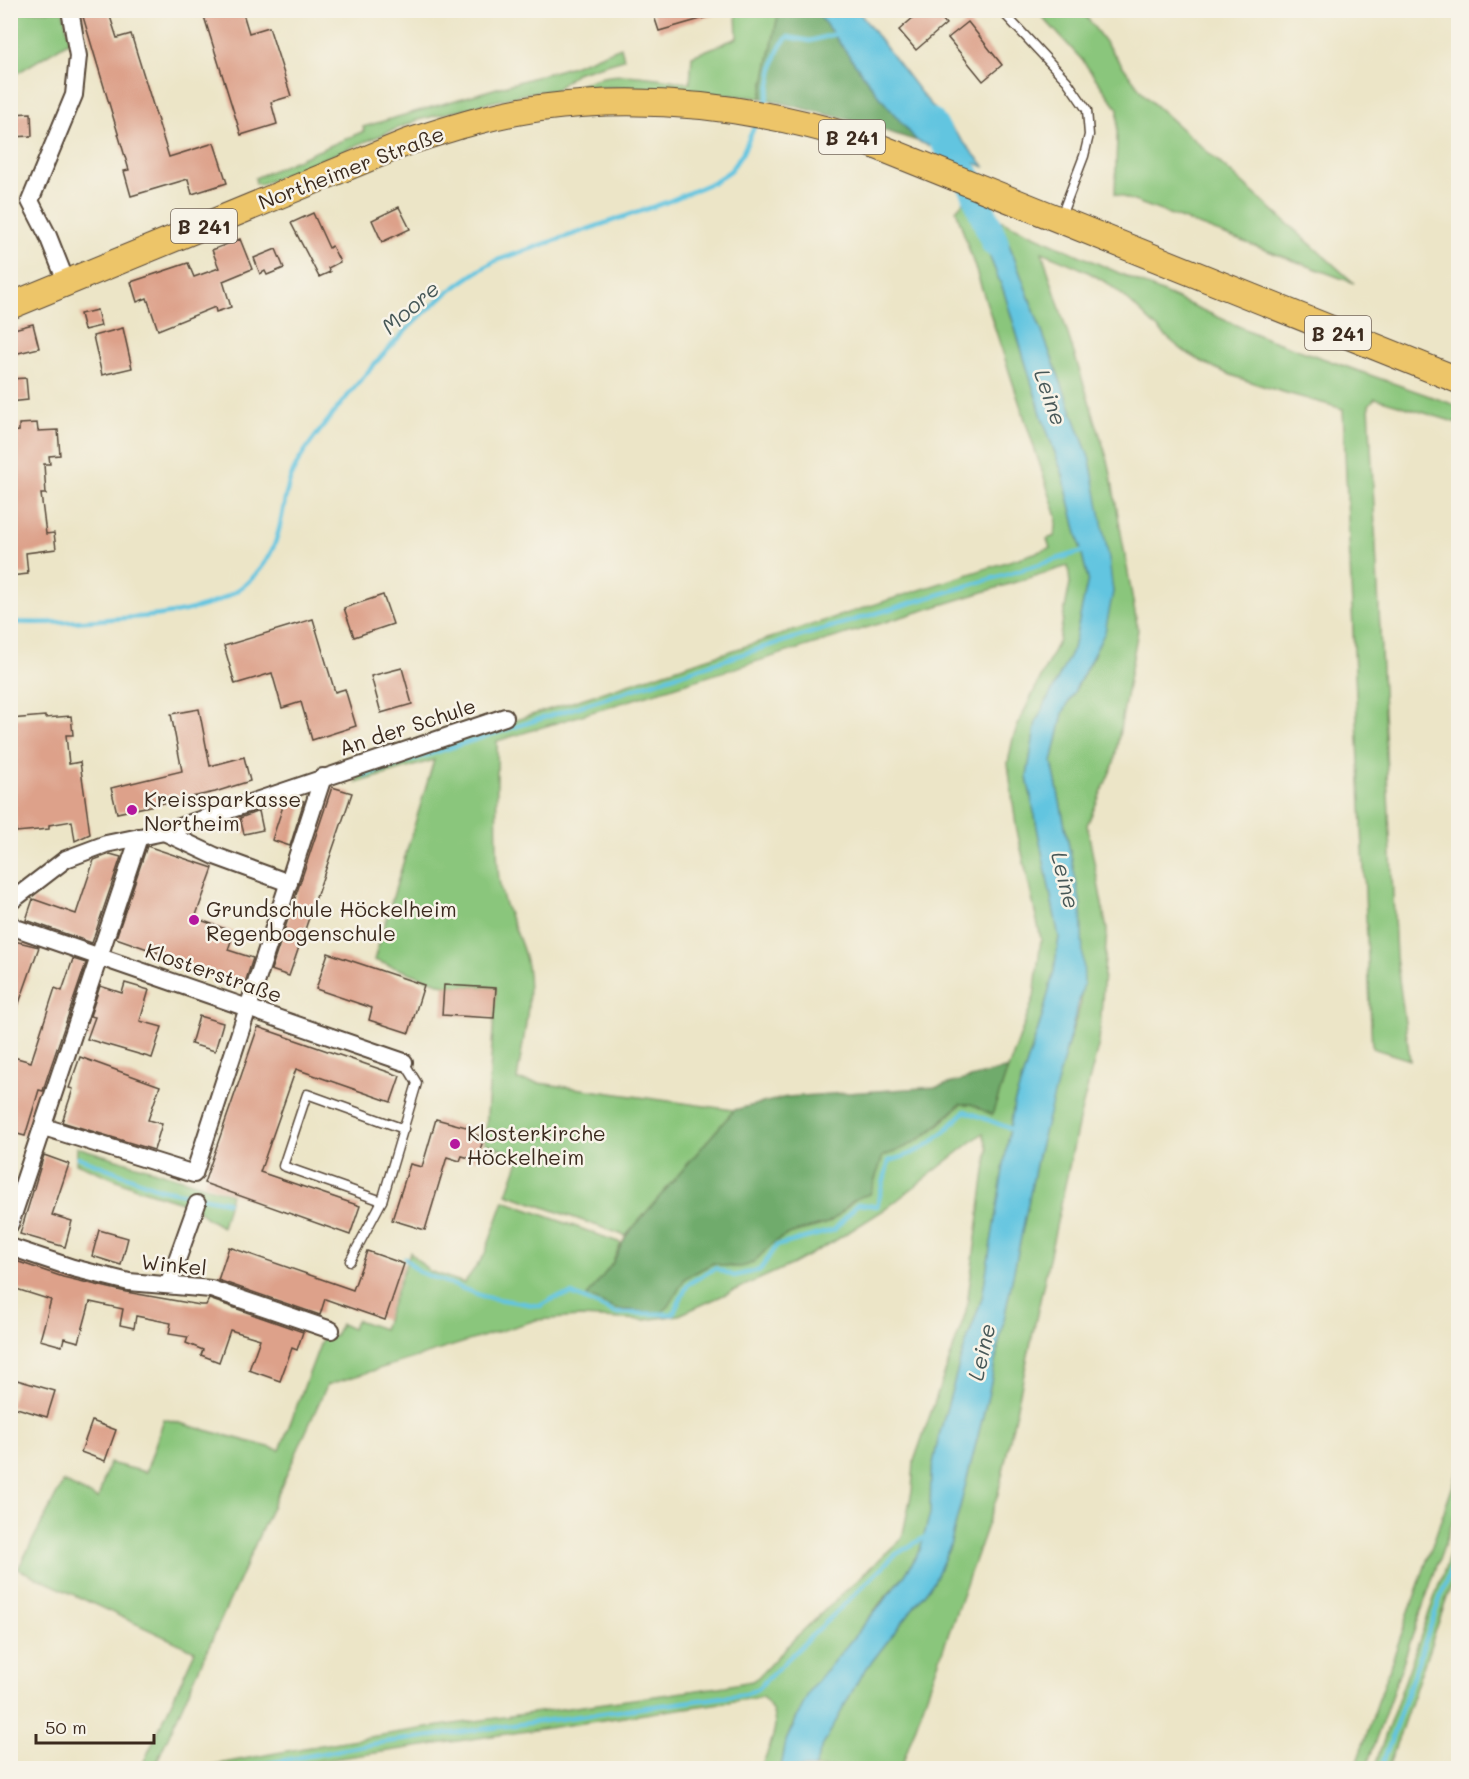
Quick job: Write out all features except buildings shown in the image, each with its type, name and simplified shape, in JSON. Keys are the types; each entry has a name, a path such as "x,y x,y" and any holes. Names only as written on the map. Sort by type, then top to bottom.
{"main road":[{"name":"Northeimer Straße","path":"10,306 408,142 481,121 542,108 650,103 720,108 787,119 859,139 1060,219"},
{"name":"B 241","path":"1060,219 1458,380"}],"street":[{"path":"67,284 48,236 30,201 74,95 78,56 70,10"},
{"name":"An der Schule","path":"10,902 66,860 106,844 164,832 505,717"},
{"name":"An der Schule","path":"44,1127 194,1174 247,1019 248,1008 323,777"},
{"path":"164,832 215,855 289,883"},
{"path":"10,1224 139,837"},
{"name":"Klosterstraße","path":"10,924 404,1062"},
{"path":"168,1285 197,1204"},
{"name":"Winkel","path":"10,1247 73,1268 129,1282 211,1289 331,1330"}],"lane":[{"path":"1001,10 1067,81 1087,110 1089,135 1084,156 1060,219"},
{"path":"350,1261 382,1200 417,1083 404,1062"},
{"path":"382,1200 283,1166 307,1095 404,1128"}],"green space":[{"path":"11,11 63,11 70,41 11,77"},
{"path":"736,11 779,11 761,98 630,87 575,88 588,81 616,75 690,83 692,56 737,38"},
{"path":"779,11 816,11 879,96 917,141 858,122 761,98"},
{"path":"1037,11 1082,11 1145,96 1354,283 1115,194 1118,109 1083,61"},
{"path":"621,47 624,59 576,73 555,90 529,93 418,120 260,185 256,183 255,178 364,131 363,127 573,66"},
{"path":"964,201 1004,292 1042,417 1063,475 1088,579 1073,649 1036,722 1027,777 1059,937 1054,971 1014,1104 982,1298 960,1361 939,1436 931,1473 930,1514 920,1550 905,1575 880,1603 796,1717 786,1741 781,1768 761,1768 772,1740 775,1722 769,1705 762,1697 271,1768 200,1768 331,1743 725,1686 752,1681 758,1677 795,1638 902,1538 912,1491 914,1461 966,1312 988,1149 983,1133 887,1208 833,1242 793,1264 679,1315 645,1320 579,1317 536,1320 327,1385 154,1768 141,1768 195,1651 18,1569 63,1482 98,1499 109,1463 146,1472 164,1419 280,1450 324,1334 334,1337 341,1324 352,1329 357,1320 383,1329 410,1252 429,1271 464,1283 484,1256 504,1201 621,1243 612,1264 588,1297 669,1306 685,1278 714,1263 730,1267 749,1264 777,1240 829,1222 851,1202 870,1194 883,1156 907,1147 926,1135 961,1104 971,1104 992,1114 1034,997 1041,939 1016,826 1008,763 1013,738 1020,720 1059,640 1070,583 1068,566 497,741 496,827 499,879 504,902 525,954 529,994 517,1080 734,1110 626,1236 507,1194 520,1157 485,1143 496,988 444,985 374,960 434,760 356,783 361,770 1050,548 1047,539 1055,536 1057,517 956,210"},
{"path":"1000,220 1265,338 1458,406 1458,423 1375,398 1369,405 1396,957 1410,1060 1372,1048 1343,409 1261,386 1202,362 1175,344 1108,284 1080,268 1042,252 1109,464 1138,630 1114,763 1087,825 1107,930 1099,1043 1080,1116 998,1494 901,1768 814,1768 822,1747 860,1677 934,1581 950,1546 988,1396 1038,1155 1058,1076 1081,1003 1081,906 1052,762 1063,713 1094,655 1113,592 1090,460"},
{"path":"1008,1068 992,1115 971,1104 960,1104 925,1135 883,1156 870,1194 851,1202 829,1222 794,1232 777,1240 750,1264 741,1267 713,1263 685,1278 669,1306 661,1313 615,1309 587,1296 612,1264 626,1236 734,1110 787,1097 937,1087"},
{"path":"77,1147 231,1194 222,1227 205,1217 194,1206 136,1188 76,1163"},
{"path":"1458,1471 1458,1506 1366,1768 1355,1768"},
{"path":"1458,1531 1458,1566 1388,1768 1374,1768"}],"water":[{"path":"816,11 858,11 921,93 985,167 917,141 879,96"},
{"path":"964,201 995,212 1000,220 1090,460 1109,559 1113,592 1105,632 1063,713 1052,762 1081,906 1084,983 1038,1155 988,1396 950,1546 934,1581 860,1677 822,1747 814,1768 781,1768 786,1741 810,1690 905,1575 920,1550 930,1514 931,1473 939,1436 960,1361 982,1298 1014,1104 1042,1017 1054,971 1059,937 1027,777 1036,722 1073,649 1088,579 1063,475 1042,417 1004,292"}],"waterway":[{"name":"Moore","path":"764,107 775,60 788,37 810,41 839,33"},
{"name":"Leine","path":"931,122 970,181 995,243"},
{"name":"Moore","path":"10,622 73,622 180,612 202,607 242,587 259,571 272,550 279,531 289,481 308,446 374,364 430,307 472,275 495,261 667,202 716,181 731,170 743,152 756,123"},
{"path":"365,775 771,645 1087,550"},
{"path":"405,1258 419,1272 485,1297 540,1306 554,1298 572,1294 615,1313 673,1314 688,1284 715,1268 734,1276 760,1270 776,1246 834,1230 858,1204 877,1206 889,1161 913,1153 931,1143 965,1111 1014,1130"},
{"path":"78,1157 160,1189 227,1202"},
{"path":"242,1768 379,1743 746,1694 757,1689 895,1555 928,1535"},
{"path":"1381,1768 1458,1547"}],"place":[{"name":"Kreissparkasse Northeim","path":"132,810"},
{"name":"Grundschule Höckelheim Regenbogenschule","path":"194,920"},
{"name":"Klosterkirche Höckelheim","path":"455,1144"}]}
